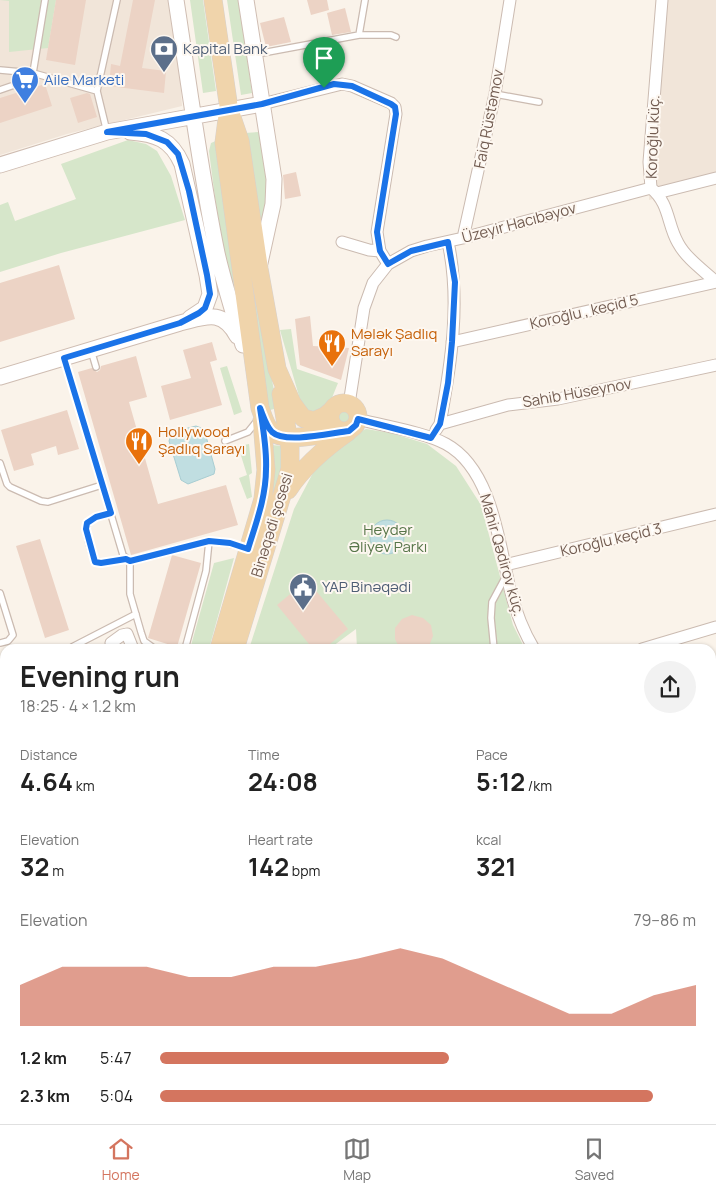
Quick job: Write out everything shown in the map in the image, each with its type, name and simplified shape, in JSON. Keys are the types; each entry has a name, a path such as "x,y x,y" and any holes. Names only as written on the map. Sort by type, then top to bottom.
{"main road":[{"path":"213,0 229,109 240,142 259,269 277,369 292,403 303,418 314,421 325,416 347,419"},
{"name":"Binəqədi şosesi","path":"220,644 263,499 266,470 265,441 224,143 229,109"},
{"name":"Binəqədi şosesi","path":"236,644 290,470 289,438 277,369"},
{"path":"259,402 270,430 279,436 289,438 347,419"},
{"path":"281,502 296,479 326,448 347,419"}],"street":[{"path":"176,0 217,252 259,402"},
{"path":"246,0 274,180 273,204 259,269"},
{"name":"Faiq Rüstəmov","path":"464,238 495,94 510,0"},
{"name":"Koroğlu küç.","path":"662,0 649,162 654,190 668,213 677,242 686,254 716,282"},
{"path":"0,165 107,132 262,104 342,84 352,86 395,107 396,114 377,232 380,251 388,264"},
{"path":"107,132 146,134 158,138 167,142 173,148 182,164 210,294 205,308 180,323"},
{"name":"Üzeyir Hacıbəyov","path":"347,419 364,308 373,283 388,264 411,251 654,190 716,178"},
{"path":"342,242 369,250 380,251"},
{"path":"431,438 440,424 448,383 452,342 455,282 448,242"},
{"name":"Koroğlu , keçid 5","path":"452,342 716,282"},
{"path":"0,377 209,316 221,318 235,331 243,345"},
{"name":"Sahib Hüseynov","path":"440,424 508,405 558,399 716,366"},
{"name":"Mahir Qədirov küç.","path":"347,419 431,438 451,447 469,465 488,498 510,591 522,626 531,644"},
{"name":"Koroğlu keçid 3","path":"506,569 716,514"},
{"path":"659,644 716,627"},
{"path":"111,642 127,634 131,644"}],"lane":[{"path":"0,90 23,82 33,73 45,0"},
{"path":"107,132 97,91 117,0"},
{"path":"358,35 365,0"},
{"path":"254,54 358,35 391,35 396,37"},
{"path":"0,70 33,73 97,91"},
{"path":"495,94 539,102"},
{"path":"91,350 96,367"},
{"path":"64,358 123,555 128,560 130,594 144,641 148,644"},
{"path":"225,441 242,436 254,427 259,402"},
{"path":"0,463 7,484 10,487 41,501 48,502 102,485"},
{"path":"111,513 96,517 87,523 86,529 95,562 128,560 209,541 230,543 248,549"},
{"path":"186,644 206,570 209,541"},
{"path":"494,644 491,618 492,602 506,569"},
{"path":"0,593 12,635 8,641 0,643"},
{"path":"78,644 136,614"}],"shaded area":[{"path":"0,0 173,0 182,106 67,134 0,155"},
{"path":"659,0 716,0 716,184 649,200"}],"green space":[{"path":"0,0 56,0 48,48 9,52 9,1"},
{"path":"190,0 203,0 216,91 203,93"},
{"path":"227,0 239,0 252,93 241,95"},
{"path":"259,132 269,187 264,218 259,219 245,133"},
{"path":"128,140 146,144 157,151 171,176 185,220 61,253 0,272 0,205 8,202 15,221 76,199 61,164"},
{"path":"218,140 243,323 230,285 215,198 209,151 211,143"},
{"path":"248,261 277,405 274,409 270,410 267,407"},
{"path":"291,329 297,369 338,383 327,410 312,415 303,410 280,330"},
{"path":"227,366 242,412 234,415 220,368"},
{"path":"344,408 350,411 353,417 350,423 344,426 338,423 335,417 338,411"},
{"name":"Heydər Əliyev Parkı","path":"366,429 391,433 427,444 456,466 481,505 513,625 522,644 357,644 356,629 336,644 251,644 294,509 314,471 353,435"},
{"path":"249,444 252,473 249,475 252,497 247,499 239,478 247,475 238,446"},
{"path":"272,445 281,446 284,472 270,516"},
{"path":"234,558 210,644 191,644 214,563"}],"water":[{"path":"196,426 204,429 215,469 214,474 188,484 181,480 169,441 170,437 176,432"},
{"path":"387,520 399,525 404,537 399,549 387,554 375,549 370,537 375,525"}],"building":[{"path":"56,0 86,0 75,65 46,60"},
{"path":"133,0 155,0 142,68 166,71 164,93 109,86 111,64 120,66"},
{"path":"307,0 327,0 329,10 311,15"},
{"path":"345,8 351,32 332,35 327,13"},
{"path":"284,17 291,42 266,47 260,23"},
{"path":"45,84 52,106 0,123 0,98"},
{"path":"87,93 90,94 97,117 78,123 70,98"},
{"path":"296,172 301,196 285,199 283,175"},
{"path":"59,265 75,319 0,342 0,283"},
{"path":"310,316 313,346 349,348 341,380 300,365 295,319"},
{"path":"212,342 217,360 210,362 222,405 170,420 161,386 191,378 183,350"},
{"path":"136,356 147,397 129,402 158,504 226,485 238,525 131,555 78,372 92,368 97,372 101,366"},
{"path":"67,410 79,449 58,455 56,446 31,454 34,465 14,471 1,430"},
{"path":"40,539 69,630 45,638 16,546"},
{"path":"172,555 201,563 178,644 167,644 148,638"},
{"path":"307,580 348,629 330,644 309,644 277,605"},
{"path":"412,615 423,618 431,625 433,636 430,644 398,644 395,639 395,628 402,619"}],"place":[{"name":"Kapital Bank","path":"164,73"},
{"name":"Aile Marketi","path":"25,104"},
{"name":"Mələk Şadlıq Sarayı","path":"332,367"},
{"name":"Hollywood Şadlıq Sarayı","path":"139,465"},
{"name":"YAP Binəqədi","path":"303,611"}],"route":[{"path":"334,84 352,86 395,107 396,114 377,232 380,251 388,264 411,251 448,242 455,282 448,383 440,424 431,438 358,419 356,425 349,431 285,438 274,434 270,430 260,408 265,441 266,470 263,499 248,549 230,543 209,541 130,561 126,559 101,563 95,562 86,529 87,523 96,517 111,513 64,358 180,323 205,308 210,294 189,191 178,154 167,142 146,134 107,132 262,104 324,88 334,84"}]}
